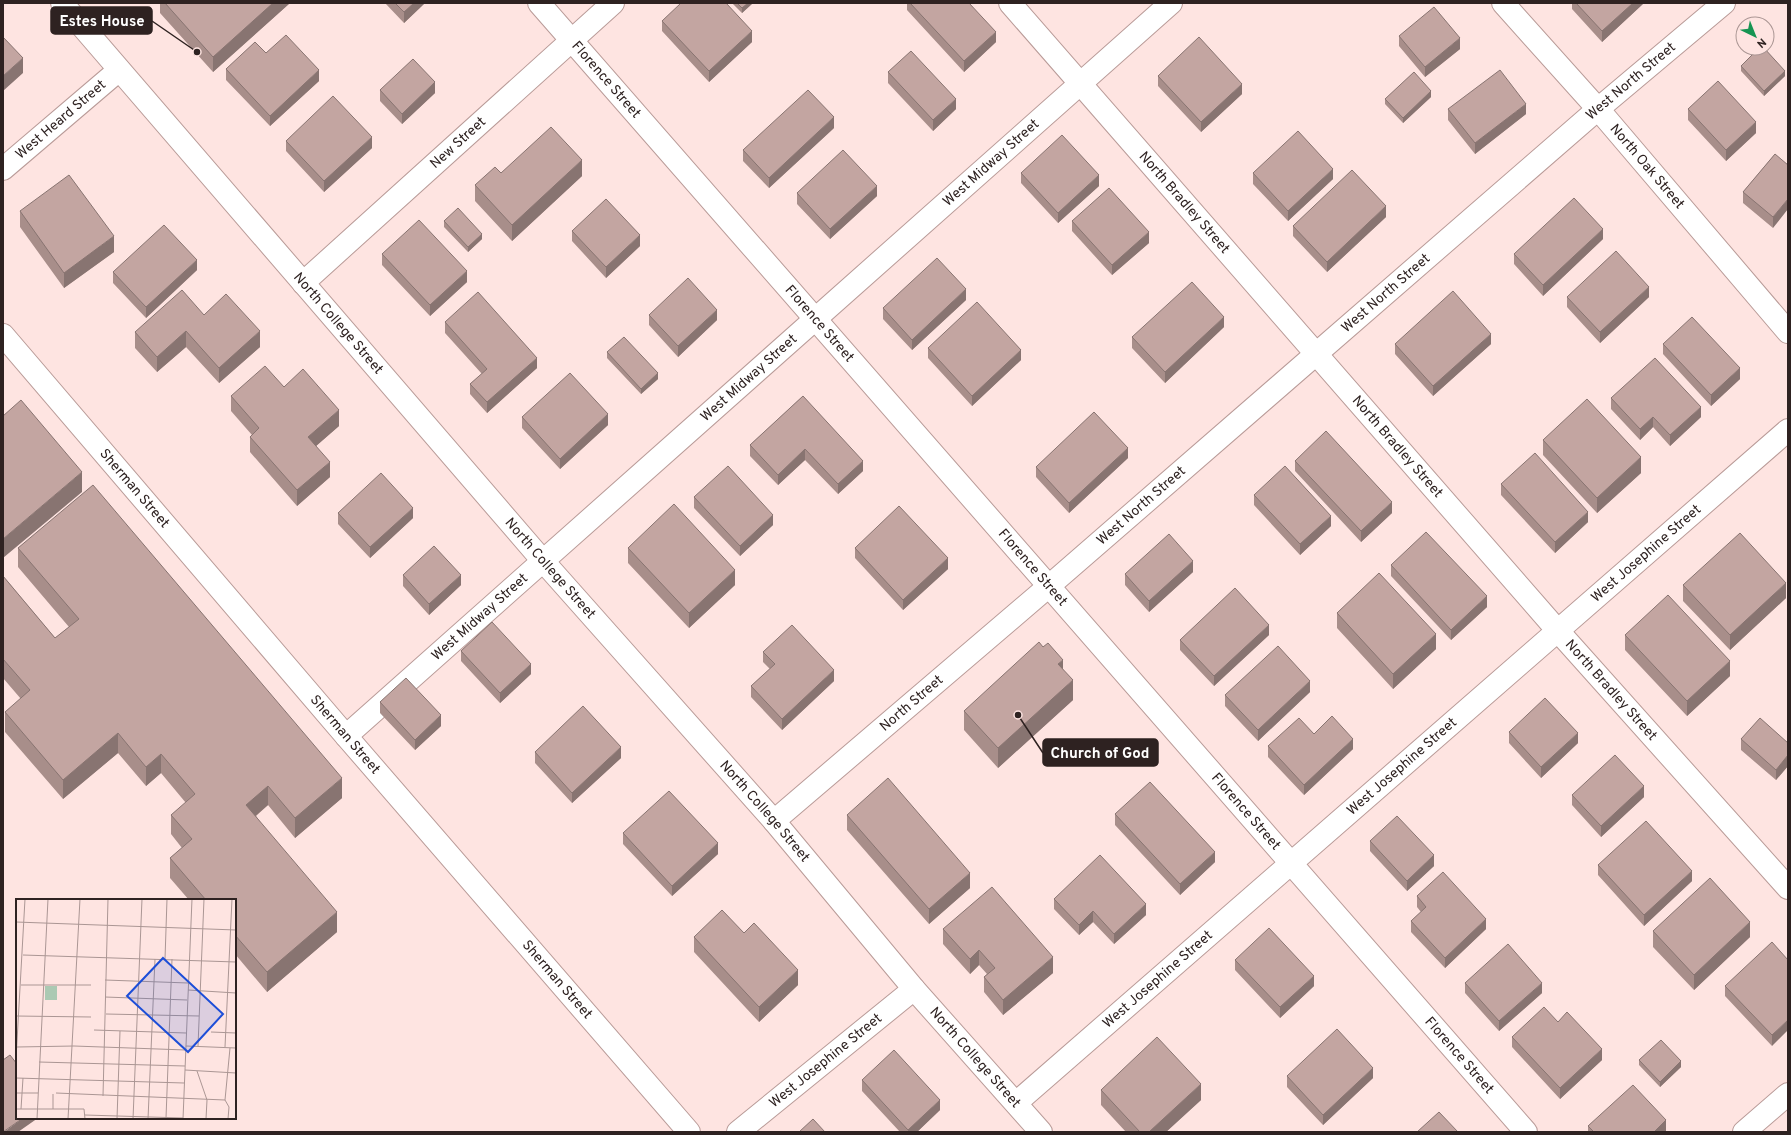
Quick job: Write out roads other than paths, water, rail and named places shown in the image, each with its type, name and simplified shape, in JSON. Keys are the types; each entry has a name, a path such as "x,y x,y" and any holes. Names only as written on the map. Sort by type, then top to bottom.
{"street":[{"name":"North College Street","path":"62,3 543,561 774,821 914,989 1041,1132"},
{"name":"Florence Street","path":"539,3 1526,1132"},
{"name":"New Street","path":"303,283 613,3"},
{"name":"North Bradley Street","path":"1010,3 1558,631 1788,888"},
{"name":"West Midway Street","path":"346,736 1171,3"},
{"name":"North Oak Street","path":"1503,3 1598,109 1788,332"},
{"name":"West North Street","path":"1049,586 1598,109 1724,3"},
{"name":"West Heard Street","path":"3,169 119,70"},
{"name":"Sherman Street","path":"3,335 346,736 689,1132"},
{"name":"West Josephine Street","path":"1016,1103 1788,430"},
{"name":"North Street","path":"774,821 1049,586"},
{"name":"West Josephine Street","path":"738,1132 914,989"},
{"path":"1744,1132 1788,1094"}],"place":[{"name":"Estes House","path":"197,52"},
{"name":"Church of God","path":"1018,715"}]}
